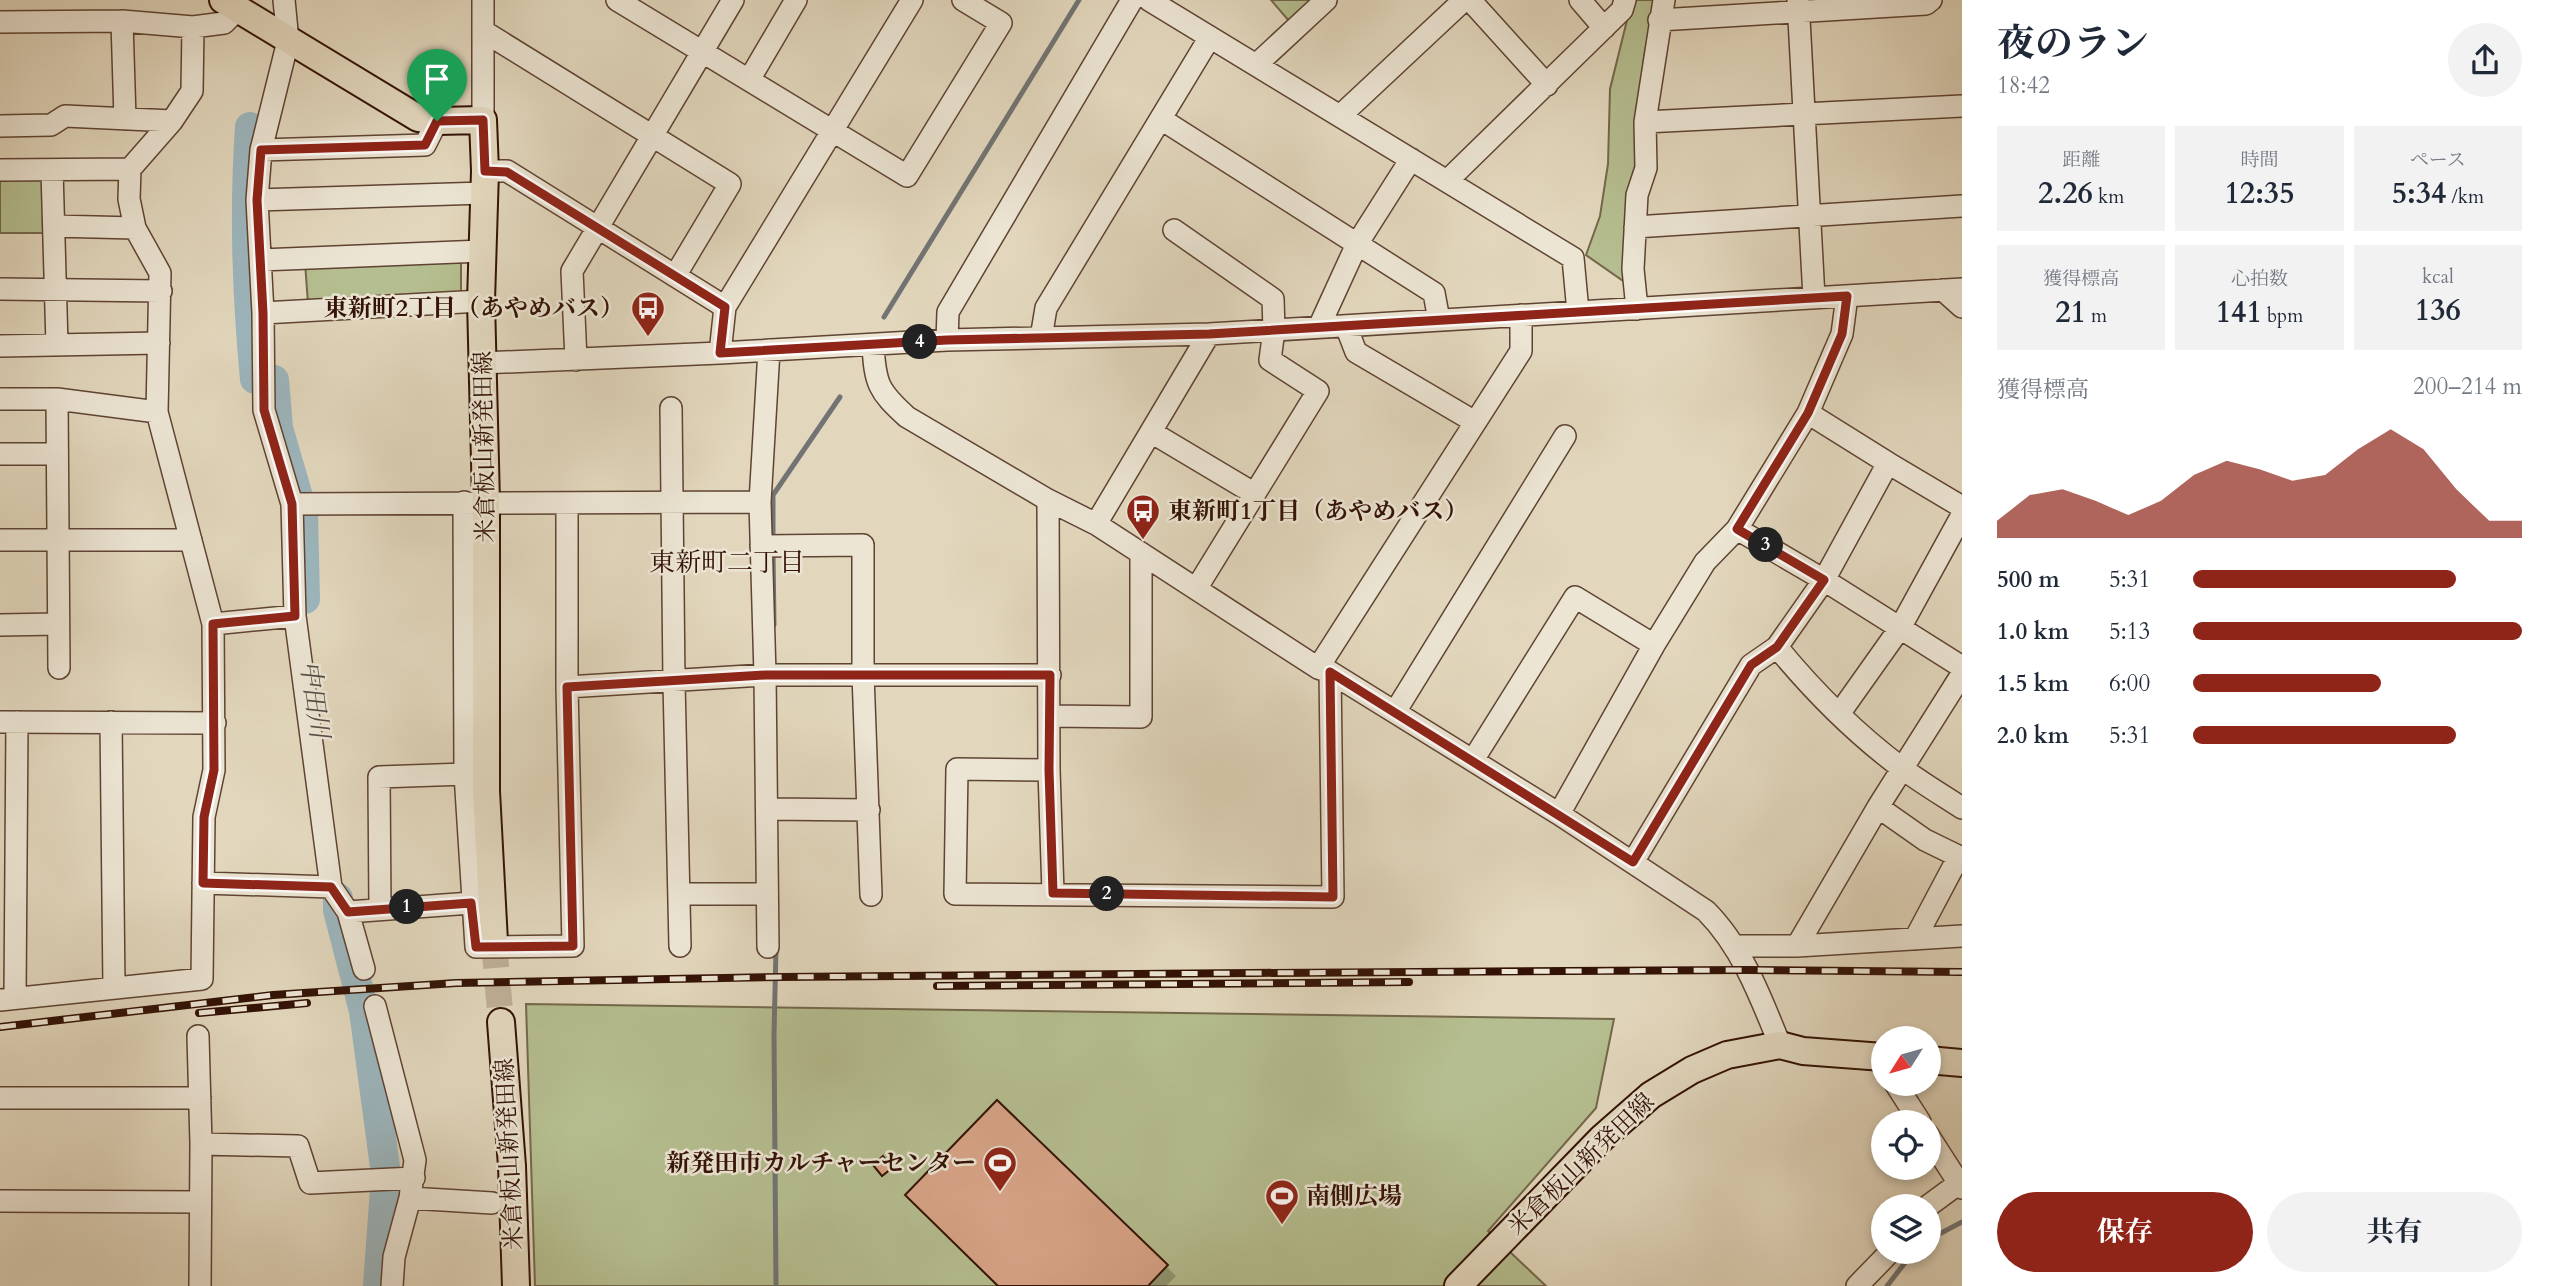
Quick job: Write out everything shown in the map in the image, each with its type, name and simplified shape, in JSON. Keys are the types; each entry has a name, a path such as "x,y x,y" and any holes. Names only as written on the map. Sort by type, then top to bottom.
{"main road":[{"path":"230,5 418,118 437,121 483,120"},
{"name":"米倉板山新発田線","path":"483,120 482,363 475,502 494,942"},
{"name":"米倉板山新発田線","path":"501,1022 512,1166 516,1286"},
{"name":"米倉板山新発田線","path":"1458,1286 1602,1138 1651,1095 1692,1070 1727,1055 1780,1045 1803,1051 1871,1057"},
{"path":"1941,1061 1962,1063"}],"street":[{"path":"284,0 288,41 261,150 257,200 263,313 264,410 292,504 295,616 331,887 348,912 364,969"},
{"path":"483,0 483,120"},
{"path":"617,0 908,176 1000,23 963,0"},
{"path":"576,360 572,271 733,0"},
{"path":"749,79 796,0"},
{"path":"720,353 725,307 912,0"},
{"path":"947,340 948,312 1132,0"},
{"path":"1149,0 1177,7 1210,37 1573,258 1578,312"},
{"path":"1256,65 1326,0"},
{"path":"1340,116 1464,0"},
{"path":"1470,0 1547,85"},
{"path":"1580,0 1604,28"},
{"path":"1447,181 1622,10 1625,0"},
{"path":"1637,309 1633,269 1637,195 1646,168 1645,122 1662,10 1926,4 1931,0"},
{"path":"0,22 122,21 193,27 224,23 230,5"},
{"path":"1799,6 1814,298"},
{"path":"122,21 125,119"},
{"path":"193,27 192,90 172,121 130,169 129,199 135,228 160,273 157,412 213,624 215,723 214,770 204,817 202,979 8,999 8,722 215,723"},
{"path":"483,31 730,184 675,276"},
{"path":"1041,338 1046,308 1210,37"},
{"path":"1645,122 1962,106"},
{"path":"0,126 51,124 65,116 172,121"},
{"path":"1161,119 1434,293 1439,320"},
{"path":"261,150 425,145 437,121"},
{"path":"1319,327 1357,244 1410,159"},
{"path":"0,170 130,169"},
{"path":"52,170 57,345"},
{"path":"257,200 484,182 507,172 725,307"},
{"path":"1635,227 1962,206"},
{"path":"54,226 135,228"},
{"path":"1174,230 1273,299 1274,330 1270,360 1318,391 1196,589"},
{"path":"261,260 482,251"},
{"path":"0,289 161,291"},
{"path":"482,363 947,340 1209,334 1953,290 1962,307"},
{"path":"1559,814 1654,645 1705,562 1737,529 1808,413 1842,334 1847,296"},
{"path":"263,313 481,301"},
{"path":"1049,770 957,769 955,894 1333,897 1324,670 1521,351 1521,316"},
{"path":"1346,326 1356,352 1475,422"},
{"path":"1096,524 1209,334"},
{"path":"0,346 159,343"},
{"path":"873,345 875,378 888,400 907,417 1048,500 1096,524 1324,670 1559,814 1706,911 1721,926 1734,946 1762,1001 1780,1045"},
{"path":"768,947 760,502 769,350"},
{"path":"0,399 57,399 157,412"},
{"path":"57,399 58,668"},
{"path":"671,408 680,946"},
{"path":"1808,413 1962,507"},
{"path":"1151,432 1255,494"},
{"path":"1395,712 1565,436"},
{"path":"0,454 57,454"},
{"path":"1633,862 1751,665 1777,647 1824,580 1888,463"},
{"path":"1048,500 1049,770 1053,893"},
{"path":"475,502 465,774 471,903 476,947 573,946 566,503"},
{"path":"292,504 760,502"},
{"path":"1839,714 1900,628 1962,515"},
{"path":"1737,529 1962,667"},
{"path":"0,540 191,540"},
{"path":"761,546 863,545 863,674 871,895"},
{"path":"1049,716 1142,717 1141,553"},
{"path":"1473,760 1575,597 1654,645"},
{"path":"213,624 295,616"},
{"path":"0,625 58,624"},
{"path":"1777,647 1805,681 1839,714 1902,768 1962,808"},
{"path":"1797,946 1878,807 1962,674"},
{"path":"567,687 765,675 1050,675"},
{"path":"111,722 114,988"},
{"path":"380,909 379,778 465,774"},
{"path":"1878,807 1925,840 1960,857 1915,939"},
{"path":"767,809 869,810"},
{"path":"203,883 331,887"},
{"path":"680,894 767,894"},
{"path":"348,912 471,903"},
{"path":"1734,946 1797,946 1962,936"},
{"path":"375,1006 415,1160 412,1188 394,1257 392,1286"},
{"path":"198,1036 201,1144 200,1286"},
{"path":"0,1098 200,1098"},
{"path":"201,1144 298,1146 310,1183 412,1188 492,1203"},
{"path":"1941,1154 1961,1183 1941,1197"},
{"path":"0,1201 200,1202"},
{"path":"1857,1286 1878,1264"}],"green space":[{"path":"1271,0 1312,0 1289,21"},
{"path":"1632,0 1656,0 1644,57 1637,159 1630,184 1629,285 1586,255 1600,216 1608,164 1610,89"},
{"path":"42,178 44,233 0,233 0,179"},
{"path":"461,258 461,295 308,303 305,263"},
{"path":"526,1004 1614,1019 1596,1108 1488,1231 1546,1286 535,1286"}],"building":[{"name":"新発田市カルチャーセンター","path":"997,1100 1168,1265 1148,1286 998,1286 905,1195"},
{"path":"883,1156 892,1168 882,1176 873,1165"}],"waterway":[{"path":"884,317 1079,0"},
{"name":"中田川","path":"250,127 247,253 255,379 274,380 278,428 303,514 305,599"},
{"path":"773,541 773,495 840,397"},
{"path":"773,550 774,625"},
{"name":"中田川","path":"338,898 338,910 364,1011 386,1174 378,1286"},
{"path":"776,949 776,1286"},
{"path":"1941,1233 1962,1222"},
{"path":"1887,1286 1904,1264"}],"tunnel":[{"path":"494,942 501,1022"}],"railway":[{"path":"0,1027 273,995 456,983 1251,973 1746,970 1962,972"},
{"path":"937,986 1409,982"},
{"path":"199,1013 307,1003"}],"place":[{"name":"東新町2丁目（あやめバス）","path":"648,338"},
{"name":"東新町1丁目（あやめバス）","path":"1143,541"},
{"name":"新発田市カルチャーセンター","path":"1000,1193"},
{"name":"南側広場","path":"1282,1226"}],"district":[{"name":"東新町二丁目","path":"727,562"}],"route":[{"path":"483,120 485,171 507,172 725,307 720,353 947,340 1209,334 1847,296 1842,334 1808,413 1737,529 1824,580 1777,647 1751,665 1633,862 1330,672 1333,897 1053,893 1049,770 1050,675 765,675 567,687 573,946 476,947 471,903 348,912 331,887 203,883 204,817 214,770 213,624 295,616 292,504 264,410 263,313 257,200 261,150 425,145 437,121 483,120"}]}
